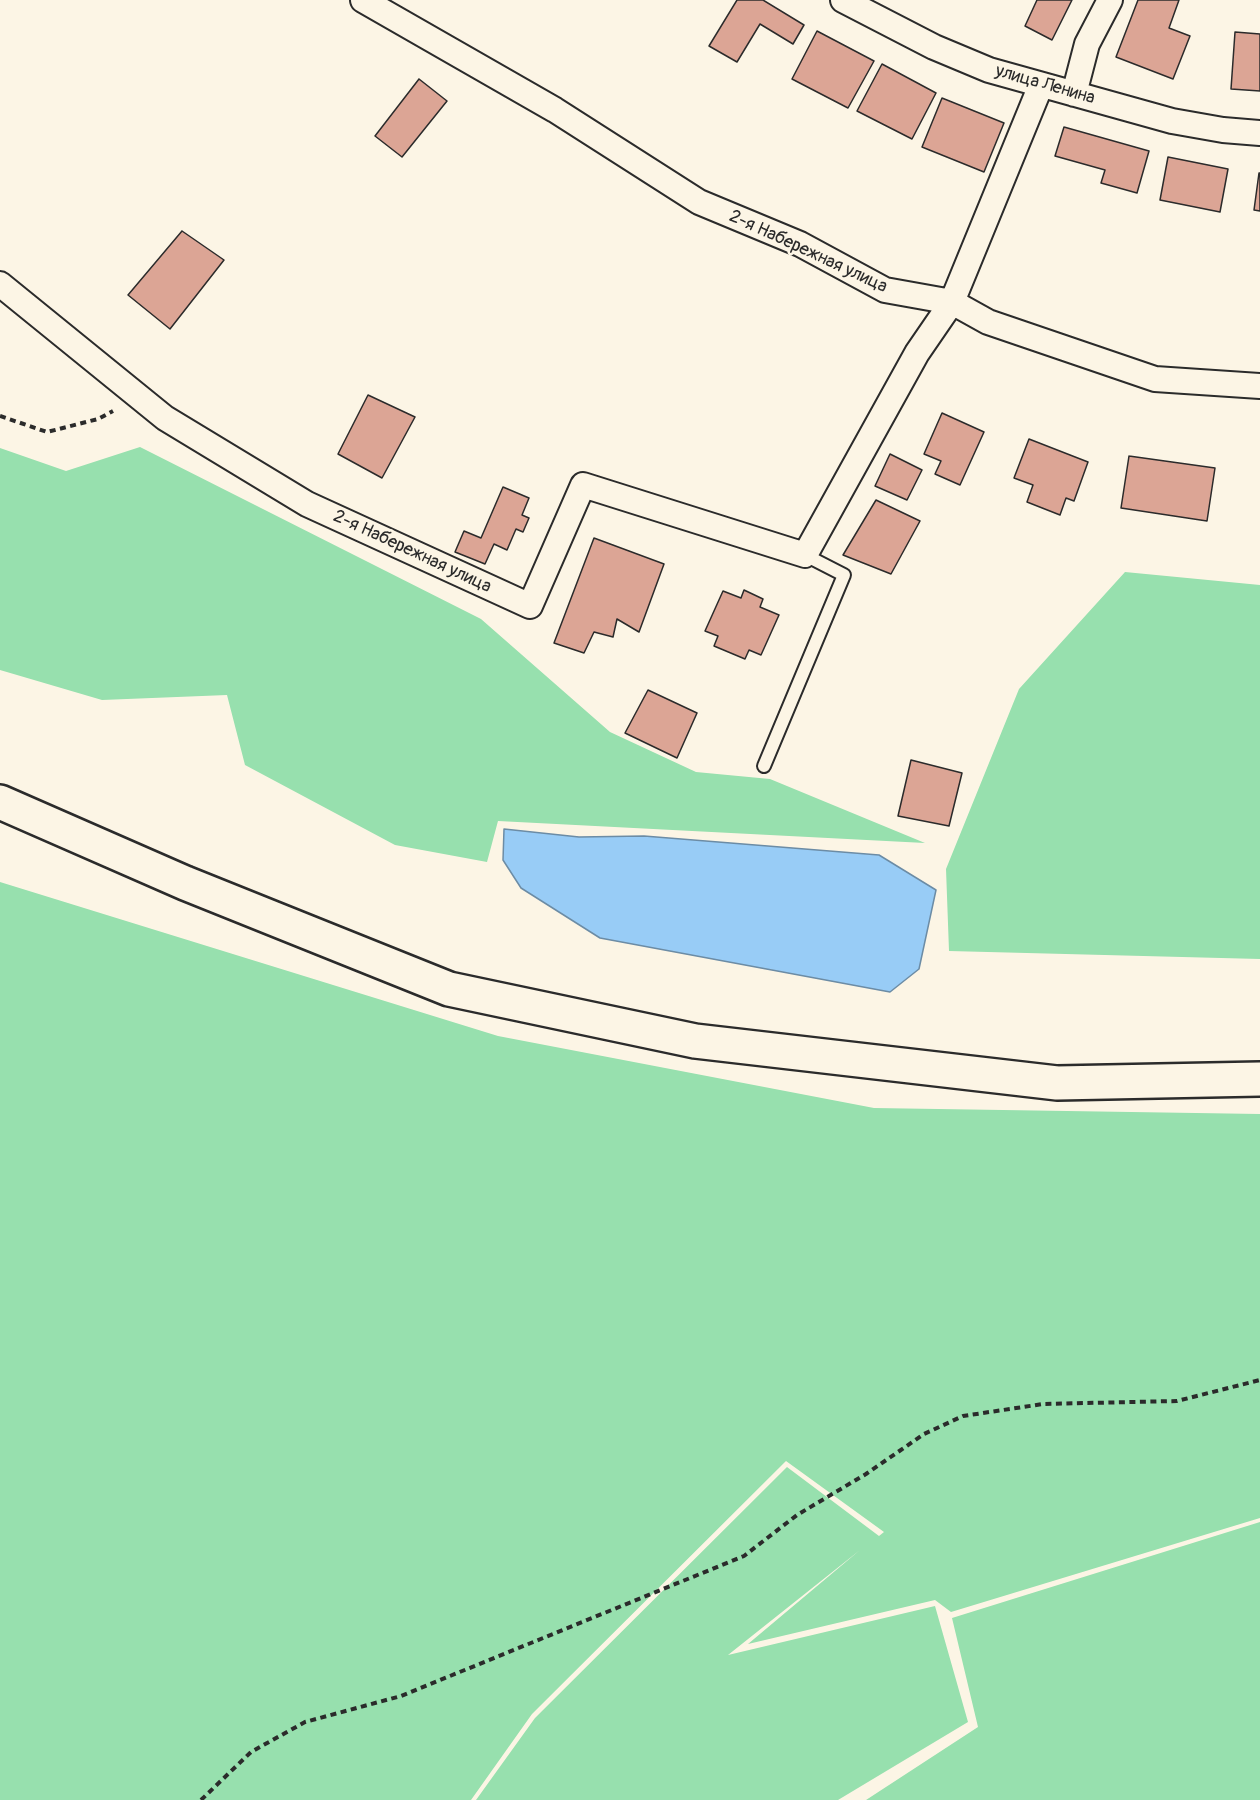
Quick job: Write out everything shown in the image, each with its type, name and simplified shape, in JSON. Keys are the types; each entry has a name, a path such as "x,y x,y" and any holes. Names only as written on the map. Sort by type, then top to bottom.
{"main road":[{"path":"0,802 185,883 449,989 695,1041 1057,1083 1260,1080"}],"street":[{"name":"2-я Набережная улица","path":"363,0 555,110 699,202 800,244 885,290 952,302 988,322 1155,379 1260,386"},
{"name":"улица Ленина","path":"843,0 934,47 989,70 1172,121 1223,130 1260,133"},
{"path":"1074,94 1087,44 1110,0"},
{"path":"805,555 917,352 952,302 1041,85"},
{"name":"2-я Набережная улица","path":"0,284 165,418 307,504 530,606 583,485 805,555"}],"lane":[{"path":"764,766 844,574 805,555"}],"path":[{"path":"0,416 47,432 98,419 139,397"},
{"path":"201,1800 251,1752 305,1722 401,1696 744,1556 797,1515 866,1474 924,1434 963,1416 1042,1404 1177,1401 1260,1380"}],"green space":[{"path":"140,447 481,619 610,732 696,772 770,779 925,843 498,821 487,862 395,845 245,765 227,695 102,700 0,670 0,448 66,471"},
{"path":"1125,572 1260,585 1260,959 949,951 946,869 1019,689"},
{"path":"0,882 498,1036 874,1108 1260,1114 1260,1518 951,1612 935,1600 748,1644 860,1550 728,1655 935,1606 968,1722 838,1800 476,1800 535,1718 787,1467 879,1536 884,1532 786,1461 532,1714 471,1800 0,1800"},
{"path":"1260,1522 1260,1800 866,1800 978,1727 952,1618"}],"water":[{"path":"504,829 579,837 644,836 879,855 936,890 919,969 890,992 600,938 521,888 503,860"}],"building":[{"path":"737,0 763,0 804,25 793,44 760,24 737,62 709,46"},
{"path":"1037,0 1072,0 1052,40 1025,26"},
{"path":"1138,0 1179,0 1169,28 1190,36 1173,79 1116,57"},
{"path":"817,31 874,61 848,108 792,79"},
{"path":"1235,32 1260,34 1260,91 1231,89"},
{"path":"882,64 936,93 912,139 857,111"},
{"path":"419,79 447,101 402,157 375,136"},
{"path":"942,98 1004,123 984,172 922,147"},
{"path":"1064,127 1149,151 1137,193 1101,183 1105,170 1055,156"},
{"path":"1168,157 1228,169 1220,212 1160,200"},
{"path":"1260,173 1260,211 1254,210"},
{"path":"182,231 224,260 170,329 128,295"},
{"path":"368,395 415,417 382,478 338,454"},
{"path":"942,413 984,432 960,485 935,474 941,461 924,454"},
{"path":"1029,439 1088,462 1074,501 1066,498 1060,515 1027,502 1033,485 1014,478"},
{"path":"890,454 922,470 907,500 875,486"},
{"path":"1129,456 1215,468 1207,521 1121,508"},
{"path":"503,487 529,498 522,515 529,518 523,532 516,529 507,550 494,544 485,564 455,552 464,531 481,538"},
{"path":"876,500 920,521 891,574 843,555"},
{"path":"594,538 664,564 639,632 617,619 613,637 594,632 584,653 554,643"},
{"path":"744,590 763,599 760,607 779,615 761,655 749,650 745,659 714,646 718,636 705,631 723,591 741,598"},
{"path":"648,690 697,713 677,758 625,733"},
{"path":"911,760 962,773 949,826 898,816"}]}
